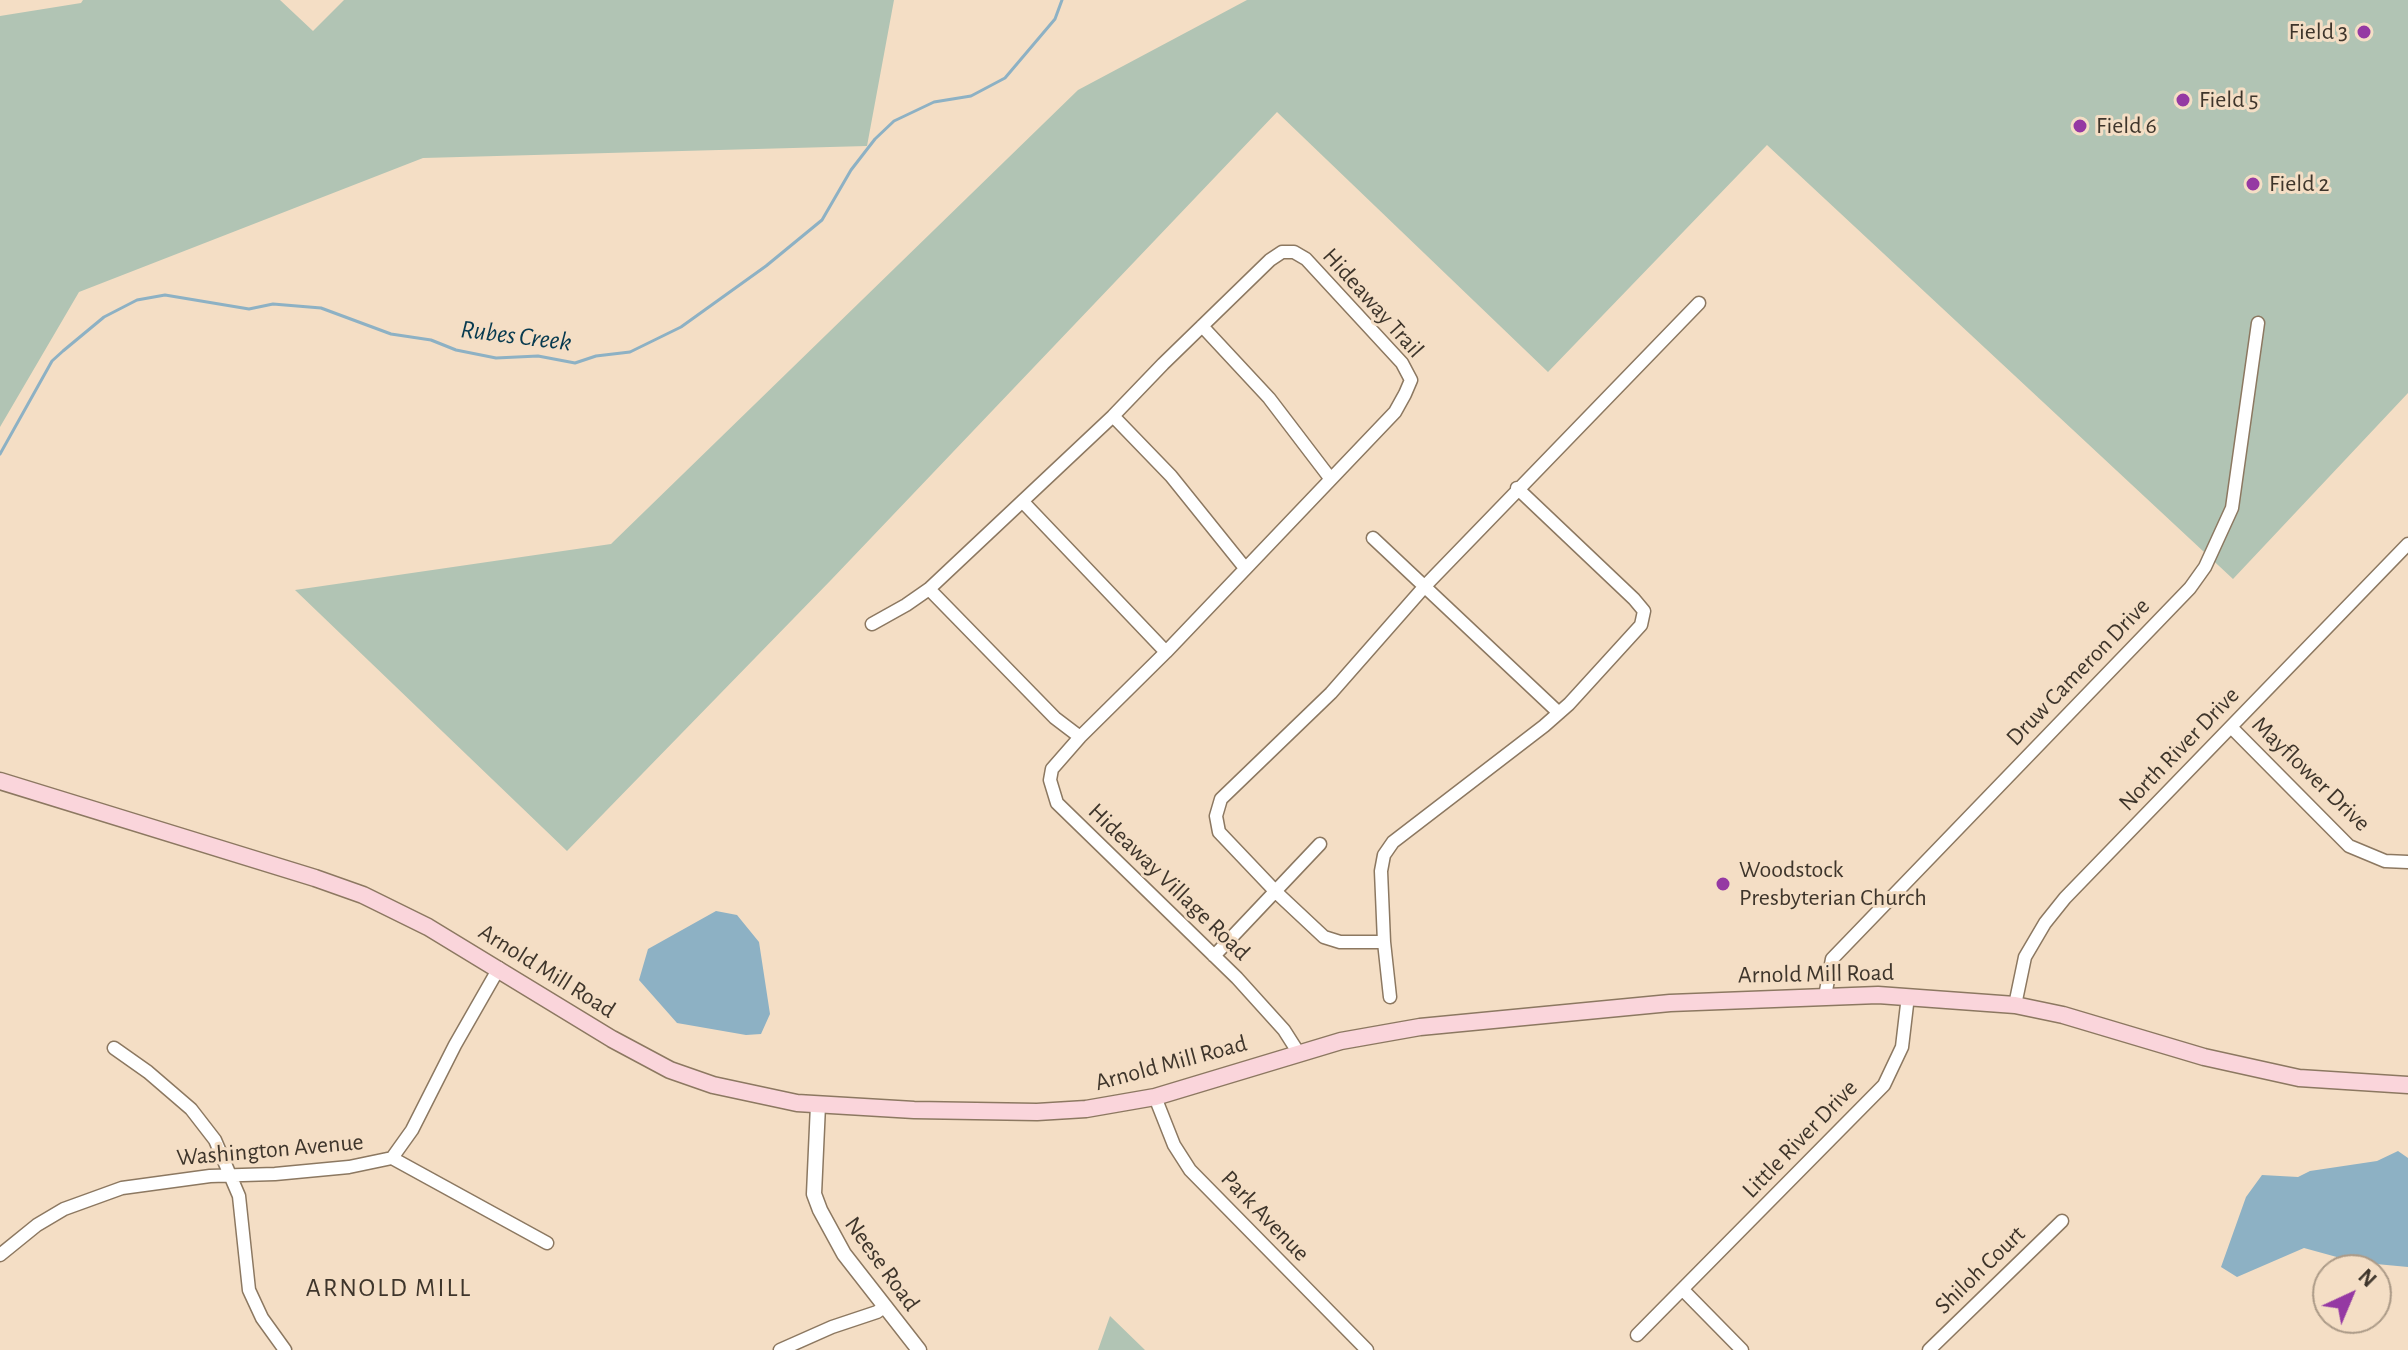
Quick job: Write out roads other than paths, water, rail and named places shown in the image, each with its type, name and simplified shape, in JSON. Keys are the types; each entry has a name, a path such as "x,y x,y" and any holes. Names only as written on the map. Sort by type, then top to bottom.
{"main road":[{"name":"Arnold Mill Road","path":"0,781 363,895 415,920 612,1039 670,1070 770,1099 818,1105 1037,1112 1109,1107 1155,1097 1298,1052 1371,1034 1670,1003 1825,996 1908,996 2015,1005 2063,1015 2204,1057 2299,1078 2408,1085"}],"street":[{"name":"Hideaway Trail","path":"872,624 929,589 1113,416 1270,260 1282,252 1294,252 1306,259 1343,296 1402,363 1411,380 1395,412 1166,652 1080,737"},
{"path":"1384,942 1340,942 1324,937 1219,832 1216,816 1221,799 1331,693 1517,488 1699,303"},
{"name":"Druw Cameron Drive","path":"1825,996 1832,959 2190,588 2205,567 2232,508 2258,323"},
{"path":"1202,326 1269,398 1330,478"},
{"path":"1113,416 1171,476 1245,568"},
{"path":"1390,997 1381,871 1384,855 1393,842 1559,713 1641,625 1644,611 1517,488"},
{"path":"1023,502 1166,652"},
{"path":"1373,538 1559,713"},
{"name":"North River Drive","path":"2015,1005 2025,957 2045,923 2065,898 2408,544"},
{"path":"929,589 1055,718 1080,737"},
{"name":"Mayflower Drive","path":"2231,727 2349,846 2385,861 2408,862"},
{"name":"Hideaway Village Road","path":"1080,737 1052,769 1050,780 1057,803 1214,956 1284,1030 1298,1052"},
{"path":"1214,956 1277,893 1320,844"},
{"name":"Washington Avenue","path":"0,1255 37,1225 64,1209 122,1188 159,1182 349,1167 392,1158 412,1130 499,968"},
{"name":"Little River Drive","path":"1637,1335 1884,1085 1902,1047 1908,996"},
{"path":"114,1048 191,1109 215,1140 239,1196 249,1290 262,1318 285,1350"},
{"name":"Park Avenue","path":"1155,1097 1174,1145 1190,1170 1367,1350"},
{"name":"Neese Road","path":"818,1105 814,1194 832,1236 919,1350"},
{"path":"392,1158 547,1243"},
{"name":"Shiloh Court","path":"1929,1350 2062,1221"},
{"path":"1683,1290 1742,1350"},
{"path":"780,1350 884,1307"}],"water":[{"path":"716,911 737,915 759,942 770,1014 761,1034 746,1035 677,1023 639,980 648,949"},
{"path":"2398,1151 2408,1158 2408,1267 2392,1265 2392,1254 2326,1254 2304,1248 2237,1277 2221,1267 2246,1197 2262,1175 2298,1177 2310,1171 2377,1161"}],"waterway":[{"name":"Rubes Creek","path":"0,454 52,361 104,317 137,300 165,295 249,309 273,304 321,308 391,334 431,340 456,350 496,358 538,356 575,363 596,356 630,352 681,327 766,266 822,220 851,170 875,139 894,121 934,102 971,96 1005,78 1055,19 1062,0"}],"place":[{"name":"Field 3","path":"2364,32"},
{"name":"Field 5","path":"2183,100"},
{"name":"Field 6","path":"2080,126"},
{"name":"Field 2","path":"2253,184"},
{"name":"Woodstock Presbyterian Church","path":"1723,884"}],"district":[{"name":"ARNOLD MILL","path":"389,1288"}]}
